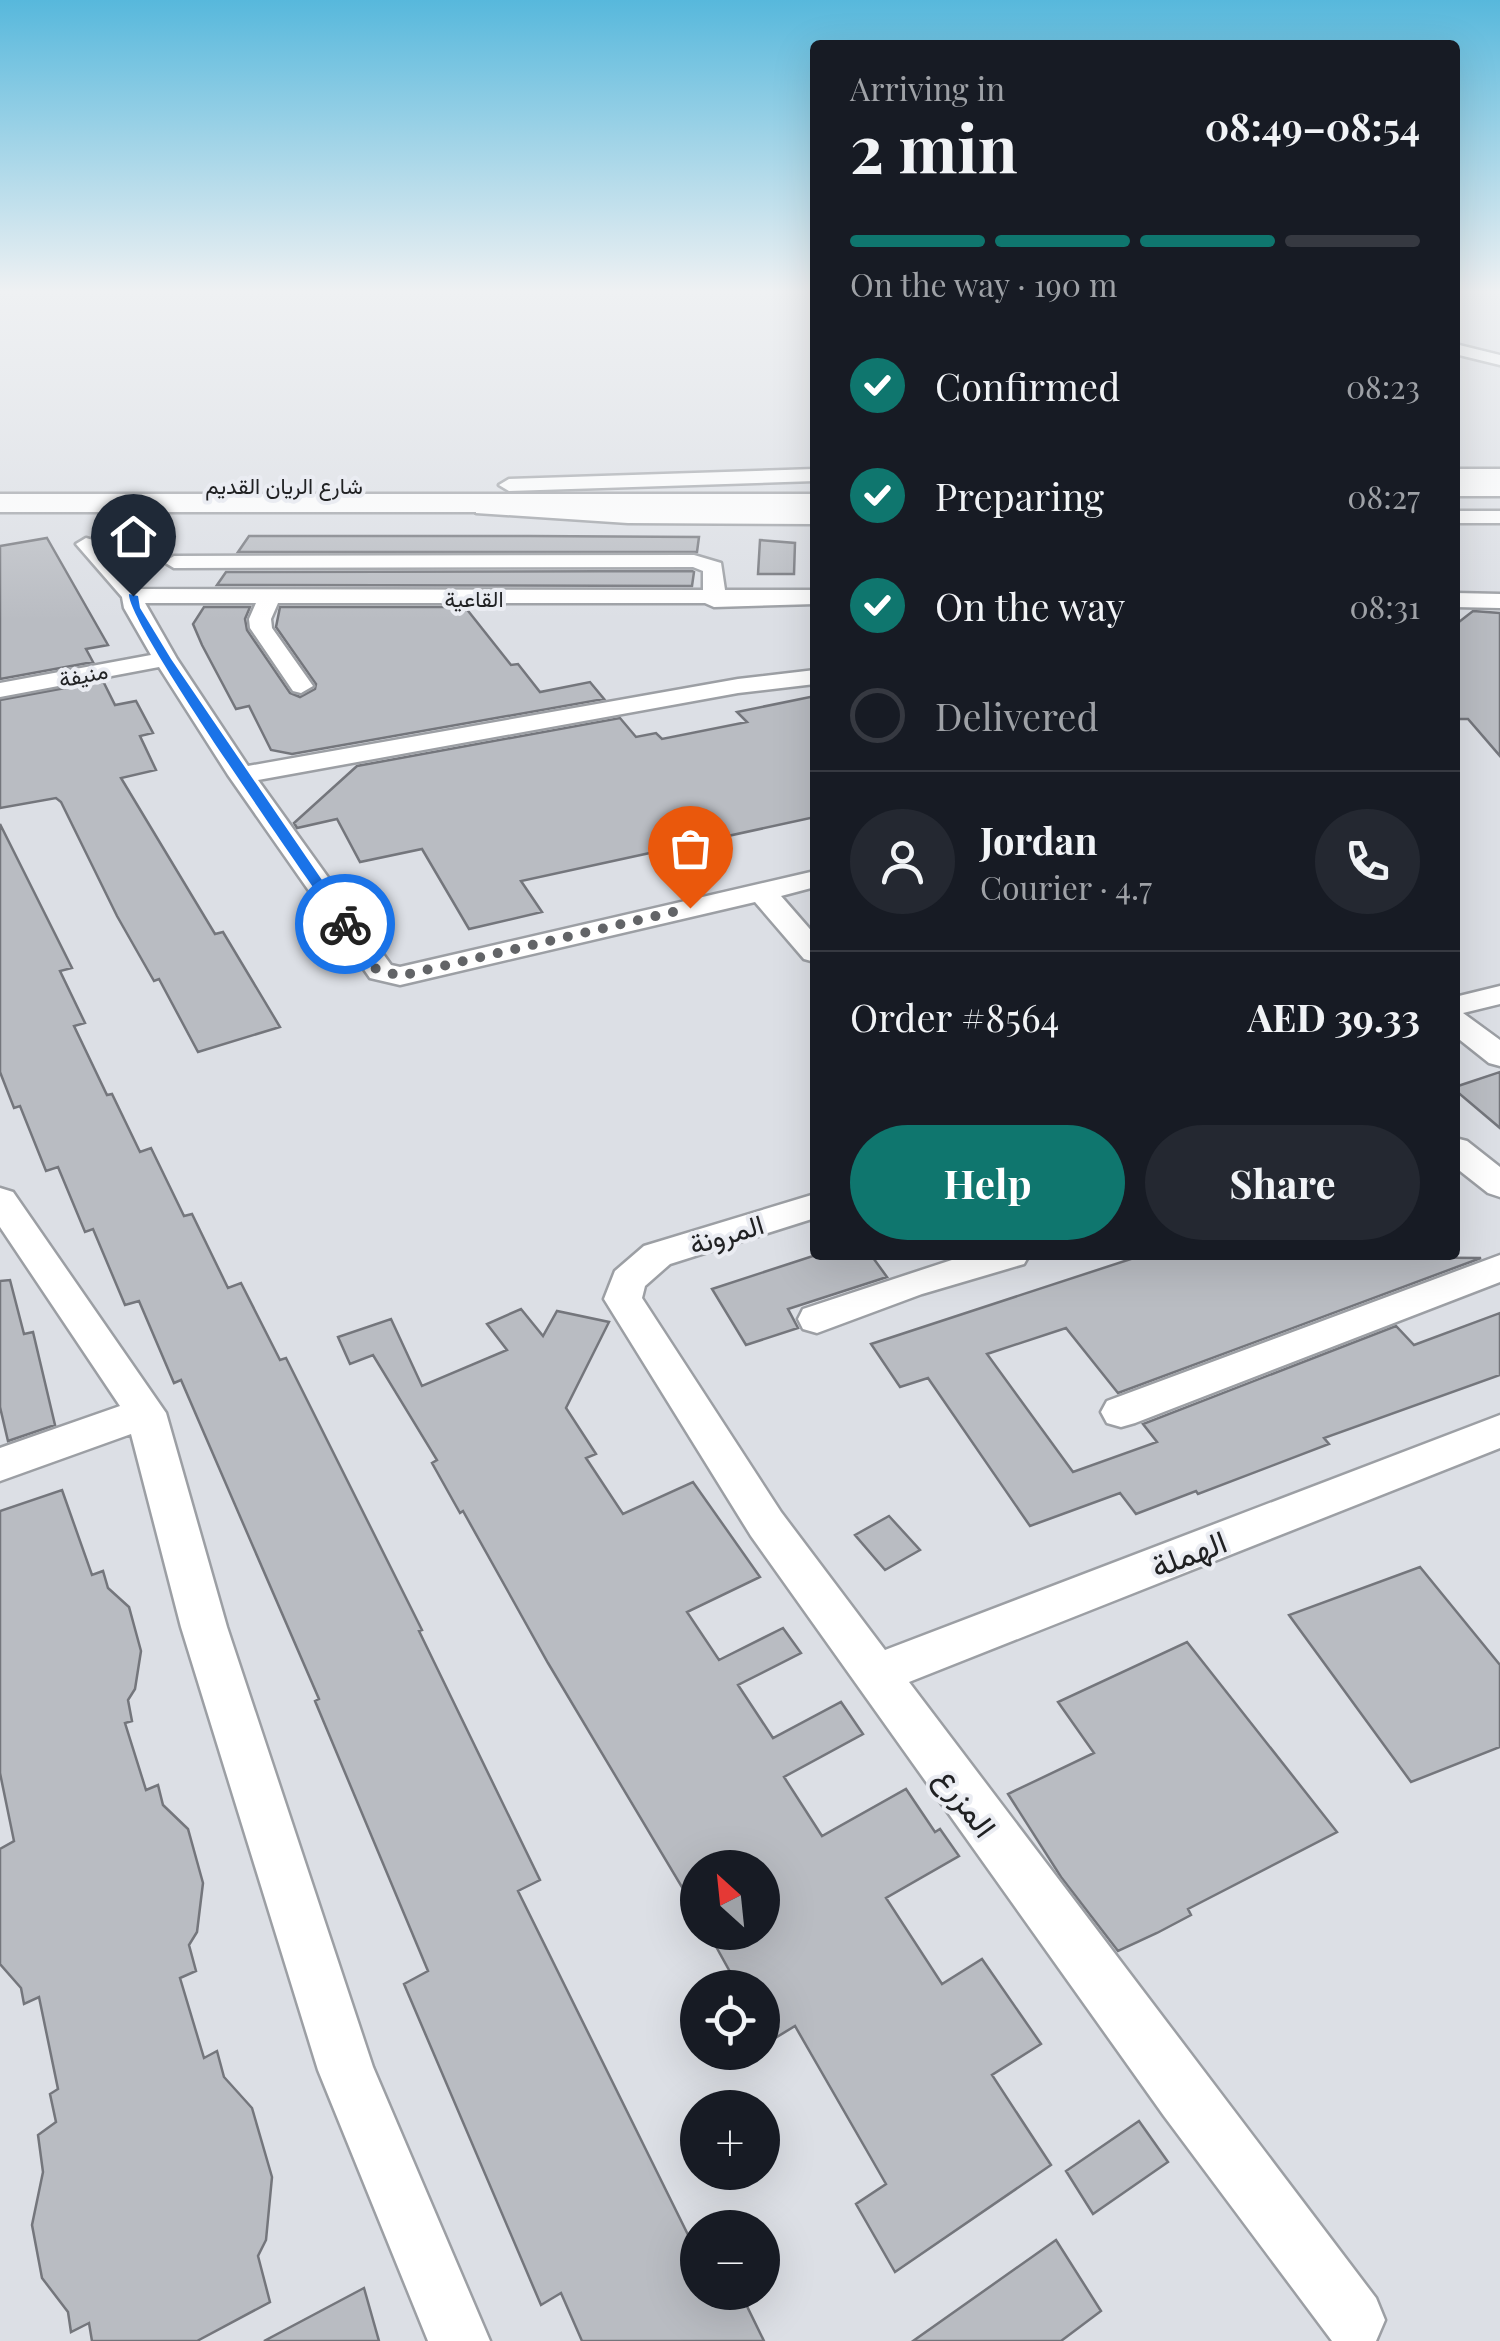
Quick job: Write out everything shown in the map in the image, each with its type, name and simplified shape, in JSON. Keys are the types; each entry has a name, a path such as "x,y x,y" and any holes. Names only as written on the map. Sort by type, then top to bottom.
{"highway":[{"name":"شارع الريان القديم","path":"0,484 810,486"},
{"path":"1460,487 1500,487"},
{"path":"1460,502 1500,502"},
{"name":"شارع الريان القديم","path":"0,503 810,503"}],"street":[{"name":"شارع الريان القديم","path":"508,485 810,475"},
{"path":"1460,475 1500,475"},
{"name":"شارع الريان القديم","path":"448,502 504,511 810,518"},
{"path":"1460,517 1500,517"},
{"path":"784,518 810,528"},
{"path":"86,544 133,596 135,608 165,659 376,969 393,976 810,880"},
{"path":"174,562 694,561 714,567 714,600"},
{"name":"القاعية","path":"133,596 810,598"},
{"path":"270,596 260,619 262,628 301,686"},
{"path":"1460,600 1496,596"},
{"name":"منيفة","path":"0,690 165,659"},
{"path":"242,775 718,690 810,678"},
{"path":"762,892 810,946"},
{"path":"1460,1005 1500,994"},
{"path":"1460,1024 1500,1056"},
{"path":"1460,1153 1500,1185"},
{"path":"0,1200 146,1413 204,1627 346,2070 459,2341"},
{"name":"المرونة","path":"639,1266 657,1255 810,1208"},
{"path":"817,1319 909,1285 994,1260"},
{"name":"المزرع","path":"639,1266 628,1280 623,1299 766,1524 1184,2096 1354,2320"},
{"path":"1121,1412 1500,1268"},
{"path":"0,1464 146,1413"},
{"name":"الهملة","path":"876,1674 1500,1431"}],"building":[{"path":"249,536 699,537 697,552 238,552"},
{"path":"47,538 108,645 86,649 93,662 0,679 0,546"},
{"path":"760,540 795,543 794,574 758,574"},
{"path":"226,572 694,572 692,586 217,585"},
{"path":"204,607 250,607 245,619 247,630 290,693 300,697 315,689 316,684 276,627 280,607 465,607 511,665 518,664 540,692 590,682 604,699 292,754 271,750 249,706 236,709 202,645 193,624"},
{"path":"1473,611 1500,613 1500,756 1468,719 1460,719 1460,621"},
{"path":"103,681 115,705 136,701 153,733 140,736 156,770 121,778 215,934 223,932 280,1027 198,1052 159,979 154,981 117,916 61,802 56,798 0,808 0,700"},
{"path":"810,697 810,818 521,881 542,912 469,929 422,849 360,862 337,819 297,828 294,823 357,766 620,718 636,737 656,733 662,739 747,722 737,712"},
{"path":"0,824 72,968 60,971 85,1023 74,1026 107,1095 112,1094 140,1152 151,1148 184,1216 192,1214 228,1288 241,1283 280,1360 286,1358 422,1630 419,1631 540,1880 518,1891 680,2219 680,2310 749,2310 764,2341 582,2341 561,2293 541,2305 404,1984 428,1971 315,1701 319,1699 181,1380 174,1383 139,1301 125,1305 93,1229 85,1232 58,1167 46,1171 20,1106 14,1108 0,1072"},
{"path":"1500,1072 1500,1128 1460,1094 1460,1085"},
{"path":"810,1257 810,1260 875,1260 887,1277 788,1309 798,1328 746,1345 712,1289"},
{"path":"1481,1258 1118,1393 1066,1328 987,1354 1073,1472 1157,1442 1143,1424 1396,1326 1414,1345 1500,1313 1500,1375 1324,1438 1329,1444 1136,1514 1120,1493 1030,1526 928,1378 900,1387 871,1344 1128,1260"},
{"path":"10,1280 24,1334 33,1332 55,1425 8,1441 0,1407 0,1281"},
{"path":"521,1309 543,1336 557,1311 609,1322 566,1408 596,1454 586,1458 623,1514 693,1482 760,1577 687,1612 719,1660 783,1628 801,1653 738,1685 773,1738 841,1702 863,1734 784,1777 822,1836 906,1789 935,1832 940,1829 959,1856 886,1898 942,1984 982,1959 1041,2044 992,2075 1051,2165 895,2272 856,2204 886,2184 795,2026 780,2035 780,1970 729,1970 718,1950 780,1950 780,1850 680,1850 680,1884 463,1511 460,1513 432,1463 437,1460 373,1355 350,1364 338,1337 391,1319 422,1386 507,1350 487,1324"},
{"path":"62,1490 92,1575 103,1571 108,1588 129,1607 141,1651 135,1689 128,1700 132,1721 125,1723 146,1790 158,1785 163,1805 188,1829 203,1883 197,1932 189,1945 196,1971 180,1978 204,2058 217,2051 224,2077 252,2108 272,2177 266,2240 258,2256 270,2302 197,2341 92,2341 89,2323 71,2332 68,2312 42,2278 32,2225 43,2172 38,2135 56,2122 50,2094 58,2089 39,1997 24,2004 21,1988 0,1964 0,1849 14,1841 0,1773 0,1511"},
{"path":"889,1516 920,1550 885,1570 855,1535"},
{"path":"1420,1567 1500,1665 1500,1747 1411,1782 1289,1615"},
{"path":"1187,1642 1337,1832 1188,1909 1191,1915 1118,1951 1061,1877 1008,1794 1094,1753 1058,1702"},
{"path":"1139,2121 1168,2162 1093,2214 1066,2171"},
{"path":"1056,2240 1101,2311 1061,2341 913,2341"},
{"path":"364,2288 379,2341 264,2341"}],"way so far":[{"path":"345,924 376,969 400,976 690,908"}],"route":[{"path":"133,596 135,608 165,659 345,924"}]}
